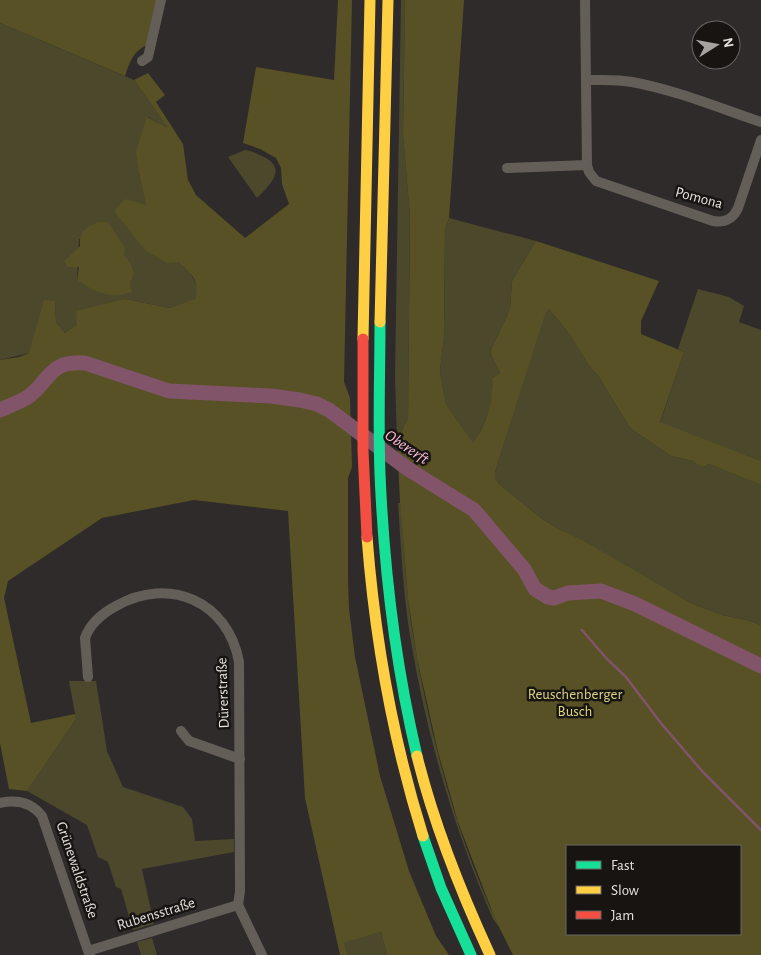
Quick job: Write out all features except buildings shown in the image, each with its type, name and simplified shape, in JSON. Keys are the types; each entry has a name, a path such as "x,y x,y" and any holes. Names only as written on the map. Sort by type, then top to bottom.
{"highway":[{"path":"370,0 362,430 371,592 379,655 392,722 411,796 424,842 441,887 471,955"},
{"path":"388,0 380,304 380,473 387,576 395,646 408,715 425,785 439,832 488,951"}],"street":[{"path":"142,61 148,56 161,0"},
{"path":"507,168 587,165 585,0"},
{"path":"586,80 631,81 761,122"},
{"name":"Pomona","path":"587,165 592,176 601,184 713,221 722,222 733,217 738,208 761,140"},
{"name":"Dürerstraße","path":"88,677 85,638 87,632 99,617 124,601 154,593 171,594 206,606 222,621 231,636 238,654 240,759 240,891 238,905"},
{"name":"Dürerstraße","path":"181,731 189,741 240,759"},
{"name":"Grünewaldstraße","path":"0,803 10,801 24,803 33,807 42,816 89,953"},
{"path":"238,905 262,955"},
{"name":"Rubensstraße","path":"89,953 238,905"}],"shaded area":[{"path":"401,0 405,0 403,135 410,217 408,418 397,440 395,377"},
{"path":"0,23 134,80 169,129 148,117 139,173 147,206 178,262 190,272 198,289 195,300 170,308 125,299 77,324 65,333 56,322 55,301 29,353 0,360","holes":["79,239 108,248 124,257 130,264 132,272 130,283 77,280"]},
{"path":"245,150 264,157 275,167 274,178 257,198 228,157"},
{"path":"449,218 536,241 512,281 510,309 490,352 500,373 492,378 492,396 488,412 473,444 446,404 440,371 444,336 445,229"},
{"path":"698,289 729,297 744,306 739,322 761,330 761,461 660,423 684,352 678,349"},
{"path":"549,309 570,335 587,363 599,377 630,428 671,456 693,461 703,466 709,464 761,485 761,625 722,615 691,603 555,527 499,484 495,478 495,472 546,311"},
{"path":"398,503 401,506 407,587 413,635 436,747 457,821 499,927 493,919 466,851 443,781 424,709 410,636 402,570"},
{"path":"69,681 96,681 107,751 123,787 183,807 192,819 195,841 234,839 234,852 142,869 154,924 133,930 121,889 116,887 108,862 98,857 87,825 27,791 76,719"},
{"path":"381,932 387,955 347,955 343,943"},
{"path":"152,938 157,955 141,955 137,942"}],"green space":[{"path":"0,0 157,0 147,45 135,54 125,76 0,23"},
{"path":"338,0 352,0 344,382 350,398 352,467 348,478 349,609 355,657 380,776 409,871 436,936 449,955 387,955 381,932 344,943 347,955 340,955 305,798 288,511 194,500 102,518 8,581 4,598 31,723 75,714 76,719 27,791 9,789 0,743 0,360 19,357 29,353 44,300 55,301 56,322 65,333 77,324 76,311 125,299 170,308 195,299 196,283 187,270 178,262 167,263 145,250 114,211 125,199 146,205 136,151 147,117 168,128 134,80 148,73 165,95 156,102 183,144 188,180 196,195 245,238 289,204 282,184 281,168 276,158 260,149 243,143 256,67 334,80"},
{"name":"Reuschenberger Busch","path":"405,0 464,0 449,218 445,229 444,336 440,371 446,404 473,443 482,428 488,412 492,395 492,378 500,373 490,352 510,309 512,281 536,241 659,281 641,321 641,334 684,352 660,422 761,461 761,485 709,464 702,467 693,461 671,456 630,428 599,377 587,363 570,335 549,309 546,312 495,472 495,478 499,484 555,527 587,543 691,603 722,615 761,625 761,955 513,955 495,919 458,822 438,752 417,658 408,599 397,440 408,418 410,217 403,135"},
{"path":"98,222 108,222 125,248 124,255 134,273 130,283 132,292 116,295 103,294 77,280 79,267 68,267 64,261 80,246 84,230"}],"waterway":[{"name":"Obererft","path":"0,410 28,397 57,368 73,363 85,363 169,391 271,396 317,404 329,410 408,469 474,510 524,569 535,589 548,597 554,598 568,593 601,591 635,604 761,666"},
{"path":"582,630 607,659 626,677 660,722 702,771 761,830"}],"traffic: fast":[{"path":"380,322 379,455 384,545 402,686 417,756"},
{"path":"423,836 441,888 471,955"}],"traffic: slow":[{"path":"363,339 370,0"},
{"path":"380,322 388,0"},
{"path":"367,537 370,576 386,688 402,762 423,836"},
{"path":"417,756 431,807 449,857 490,955"}],"traffic: jam":[{"path":"363,339 363,450 367,537"}]}
